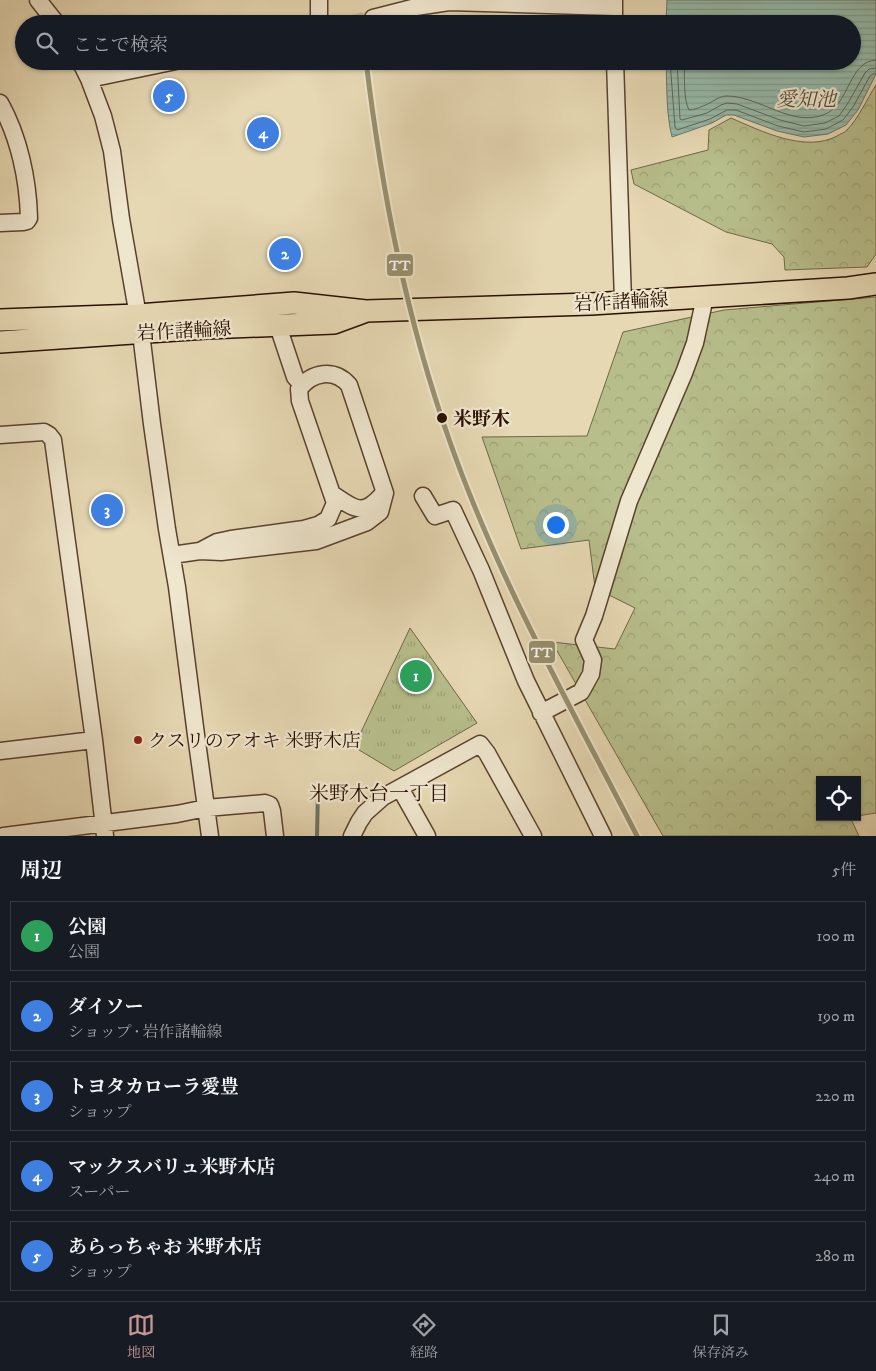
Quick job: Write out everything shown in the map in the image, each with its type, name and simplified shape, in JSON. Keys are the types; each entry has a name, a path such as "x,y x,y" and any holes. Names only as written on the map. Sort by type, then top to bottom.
{"main road":[{"name":"岩作諸輪線","path":"0,342 294,303 366,311 581,304 848,288 876,284"},
{"name":"岩作諸輪線","path":"0,320 278,326 334,323 366,311"}],"street":[{"path":"38,0 50,15"},
{"path":"319,0 319,15"},
{"path":"385,15 416,7 449,2 614,4"},
{"path":"85,70 103,116 112,151 177,587 210,836"},
{"path":"90,79 133,70"},
{"path":"615,70 623,301"},
{"path":"0,102 16,138 25,178 29,218 23,222 0,223"},
{"path":"541,713 581,692 591,674 593,660 584,640 594,616 629,501 695,343 705,297"},
{"path":"278,326 295,377 302,385"},
{"path":"172,555 200,551 221,552 316,541 367,522 380,512 385,492 349,385 345,380 334,374 325,374 314,378 299,389 300,401 335,503 328,519 318,525 304,529 217,542 200,551"},
{"path":"0,435 44,432 53,440 94,740 104,829"},
{"path":"332,494 352,507 360,509 370,506 385,492"},
{"path":"424,496 435,516 453,510 481,570 526,681 580,786 603,836"},
{"path":"0,751 94,740"},
{"path":"352,836 365,813 383,797 480,744 533,836"},
{"path":"400,788 427,836"},
{"path":"4,836 104,829 206,808 265,803 270,805 272,810 276,836"}],"green space":[{"path":"876,85 876,254 867,267 785,270 784,257 772,244 726,232 634,184 631,170 708,150 709,130 731,118 769,134 797,141 824,141 837,136 846,131 859,115"},
{"path":"876,297 876,813 861,815 861,776 816,776 816,821 852,821 859,836 663,836 552,642 615,649 635,608 595,588 589,540 521,549 482,437 587,436 623,332 724,310"},
{"path":"410,628 477,723 394,771 354,747"}],"water":[{"name":"愛知池","path":"667,0 876,0 876,74 858,110 846,125 828,134 804,137 777,131 734,115 726,115 712,123 672,137 668,109 666,70 861,70 861,15 666,15"}],"waterway":[{"path":"317,836 318,790"}],"transit line":[{"name":"TT","path":"367,70 388,206 408,301 434,395 450,442 469,493 513,593 561,691 637,836"}],"place":[{"name":"あらっちゃお 米野木店","path":"169,96"},
{"name":"マックスバリュ米野木店","path":"263,133"},
{"name":"ダイソー","path":"285,254"},
{"name":"米野木","path":"442,418"},
{"name":"トヨタカローラ愛豊","path":"107,510"},
{"name":"公園","path":"416,676"},
{"name":"クスリのアオキ 米野木店","path":"138,740"}],"district":[{"name":"米野木台一丁目","path":"379,793"}]}
